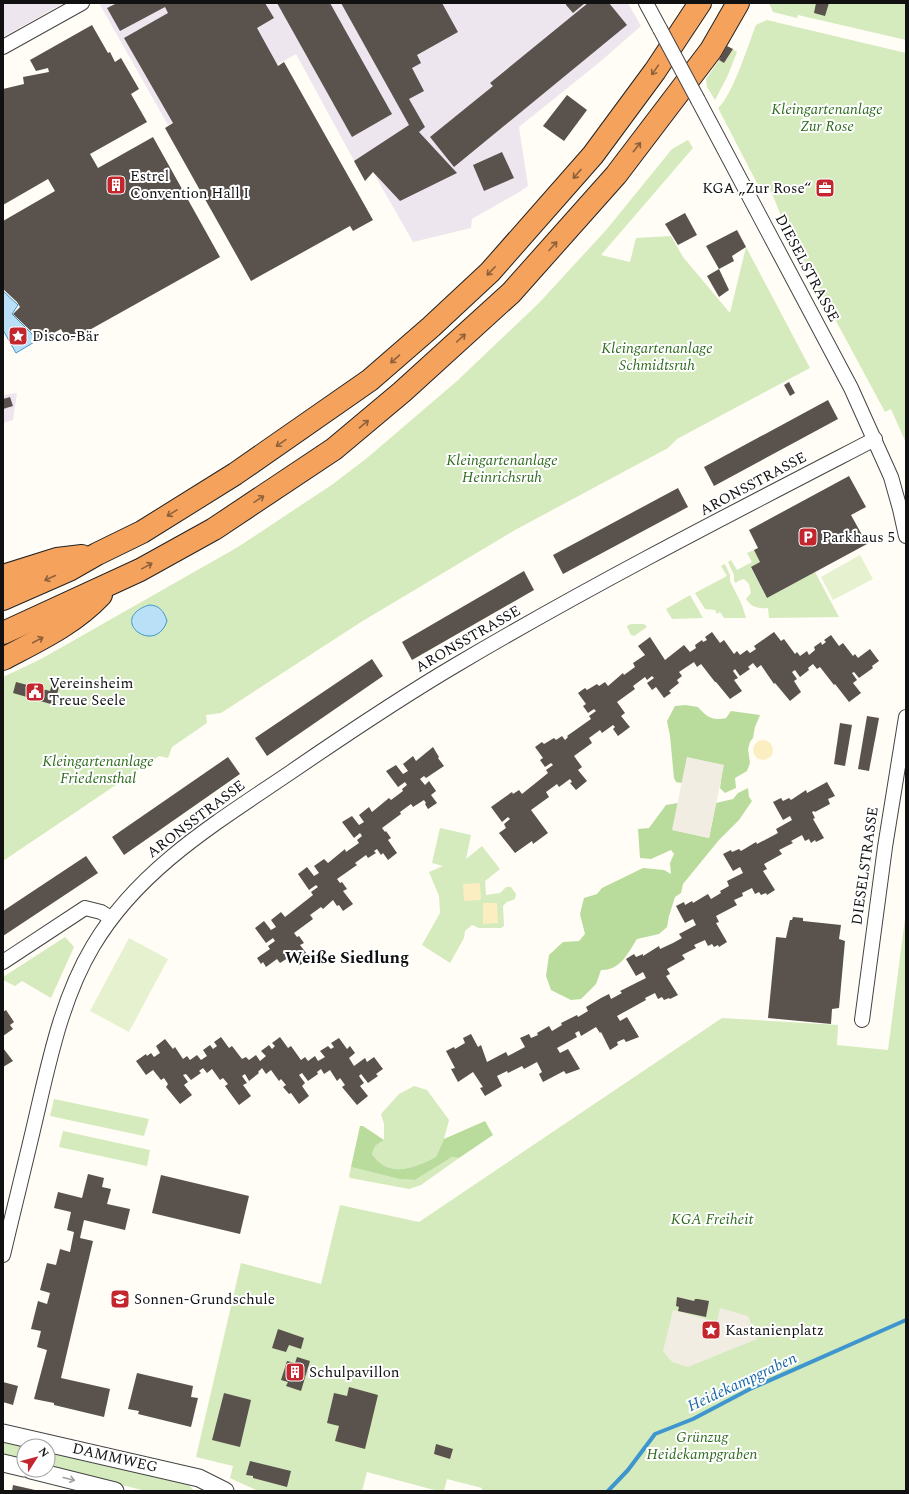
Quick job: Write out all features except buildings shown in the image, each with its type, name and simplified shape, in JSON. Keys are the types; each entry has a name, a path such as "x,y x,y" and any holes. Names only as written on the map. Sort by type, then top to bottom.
{"highway":[{"path":"3,599 68,570 142,532 242,470 370,380 431,327 490,272 593,155 655,71 700,3"},
{"path":"3,633 140,570 214,528 334,449 402,392 511,293 616,175 711,50 738,3"},
{"path":"3,576 57,559 97,554"},
{"path":"3,659 50,634 87,610 112,583"}],"street":[{"path":"3,47 82,3"},
{"name":"DIESELSTRASSE","path":"646,3 840,366 875,439 891,477 906,536"},
{"name":"ARONSSTRASSE","path":"3,1255 49,1056 78,975 91,948 110,918 145,879 212,826 413,691 597,585 875,439"},
{"name":"DIESELSTRASSE","path":"862,1020 885,846 906,717"},
{"path":"3,962 85,908 101,912 110,918"},
{"name":"DAMMWEG","path":"3,1433 194,1477 218,1489"},
{"path":"3,1463 16,1466"},
{"name":"DAMMWEG","path":"56,1476 115,1491"}],"shaded area":[{"path":"3,3 64,3 3,37"},
{"path":"99,3 628,3 641,26 601,61 519,127 528,186 472,219 471,228 413,242 373,172 365,181 296,54 168,125"},
{"path":"17,393 13,420 3,423 3,395"},
{"path":"687,757 724,765 709,838 672,830"},
{"name":"Kastanienplatz","path":"720,1308 748,1316 757,1339 688,1367 672,1362 663,1351 673,1310 717,1322"}],"green space":[{"path":"769,3 906,3 906,40 798,15 797,18 773,12"},
{"name":"Kleingartenanlage Zur Rose","path":"767,20 906,53 906,443 891,409 885,412 787,230 768,184 760,189 718,108 724,102 735,81 756,25"},
{"path":"733,49 737,52 728,75 715,100 707,87 706,79 719,60 724,63"},
{"path":"688,140 693,148 601,255 630,262 636,238 671,236 683,257 730,313 746,247 810,368 677,439 668,448 515,530 361,622 221,713 206,715 207,723 172,747 168,758 159,756 3,861 3,677 41,659 238,547 333,484 367,458 457,381 539,303 607,229 672,149","holes":["146,606 163,611 151,636 134,614"]},
{"path":"754,550 760,562 751,568 767,598 815,572 839,617 769,618 768,608 758,608 750,604 746,599 751,593 749,584 744,579 736,583 734,581 734,575 728,562 731,560 737,570 752,562 747,553"},
{"path":"860,555 873,579 833,600 821,577"},
{"path":"725,564 730,575 730,581 742,605 746,618 724,618 720,612 717,614 715,610 705,609 695,593 727,576 721,566"},
{"path":"690,595 703,618 672,619 666,609"},
{"path":"644,624 647,627 634,636 631,635 627,627 628,625"},
{"path":"685,705 698,707 707,716 717,719 726,718 731,711 760,715 748,749 750,763 747,771 735,778 736,788 725,793 720,788 723,765 687,758 682,783 676,782 674,778 667,721 675,706"},
{"path":"748,788 749,797 752,801 739,820 719,840 683,884 681,893 675,897 667,927 659,934 637,939 623,960 613,968 601,970 596,984 581,999 571,1000 551,990 546,976 549,955 563,942 579,941 585,934 580,914 584,898 597,894 602,888 643,868 664,870 671,874 670,863 674,854 671,850 651,859 640,858 638,829 649,828 666,805 678,803 673,830 709,838 716,803 733,799 738,793"},
{"path":"440,828 471,835 466,859 482,846 500,869 485,881 486,895 500,893 506,887 511,887 516,894 515,899 507,902 503,906 504,926 501,928 479,928 472,925 465,931 464,938 450,963 422,945 440,913 439,896 429,872 443,866 432,863"},
{"name":"KGA Freiheit","path":"906,911 906,1491 482,1491 482,1488 447,1479 444,1491 438,1491 367,1472 362,1491 258,1491 230,1478 233,1466 196,1457 241,1263 321,1284 340,1205 419,1222 722,1018 838,1025 837,1045 888,1050"},
{"path":"65,937 74,947 51,998 22,981 15,986 3,980 3,977"},
{"path":"129,938 168,959 129,1032 90,1011"},
{"path":"414,1086 427,1090 449,1120 444,1139 436,1157 428,1161 402,1169 386,1167 372,1154 375,1146 384,1140 384,1124 381,1114 399,1094"},
{"path":"54,1099 149,1119 144,1136 50,1116"},
{"path":"485,1121 493,1135 459,1158 452,1157 415,1180 399,1179 351,1167 360,1126 363,1126 384,1140 375,1146 372,1154 379,1162 386,1167 402,1169 419,1165 436,1157 444,1139"},
{"path":"63,1131 150,1150 147,1166 59,1147"},
{"path":"452,1157 459,1158 421,1185 409,1189 350,1178 349,1176 351,1167 399,1179 415,1180"},
{"path":"3,1439 16,1443 16,1460 3,1457"},
{"path":"56,1451 184,1482 194,1491 146,1491 56,1469"}],"sand":[{"path":"763,740 770,743 773,750 770,757 763,760 756,757 753,750 756,743"},
{"path":"480,883 481,900 464,901 463,884"},
{"path":"483,903 497,903 498,923 483,924"}],"water":[{"path":"3,291 18,305 12,314 32,334 36,341 16,353 3,330"},
{"path":"149,605 156,606 161,609 167,621 161,631 153,636 137,632 133,626 132,618 137,611"}],"waterway":[{"name":"Heidekampgraben","path":"608,1491 628,1470 655,1434 693,1419 750,1389 906,1320"}],"place":[{"name":"Estrel Convention Hall I","path":"116,185"},
{"name":"KGA „Zur Rose“","path":"825,188"},
{"name":"Disco-Bär","path":"18,336"},
{"name":"Parkhaus 5","path":"808,537"},
{"name":"Vereinsheim Treue Seele","path":"35,692"},
{"name":"Sonnen-Grundschule","path":"120,1299"},
{"name":"Kastanienplatz","path":"711,1330"},
{"name":"Schulpavillon","path":"295,1372"}],"district":[{"name":"Weiße Siedlung","path":"347,958"}],"park label":[{"name":"Kleingartenanlage Schmidtsruh","path":"657,356"},
{"name":"Kleingartenanlage Heinrichsruh","path":"502,468"},
{"name":"Kleingartenanlage Friedensthal","path":"98,770"},
{"name":"Grünzug Heidekampgraben","path":"702,1446"}]}
